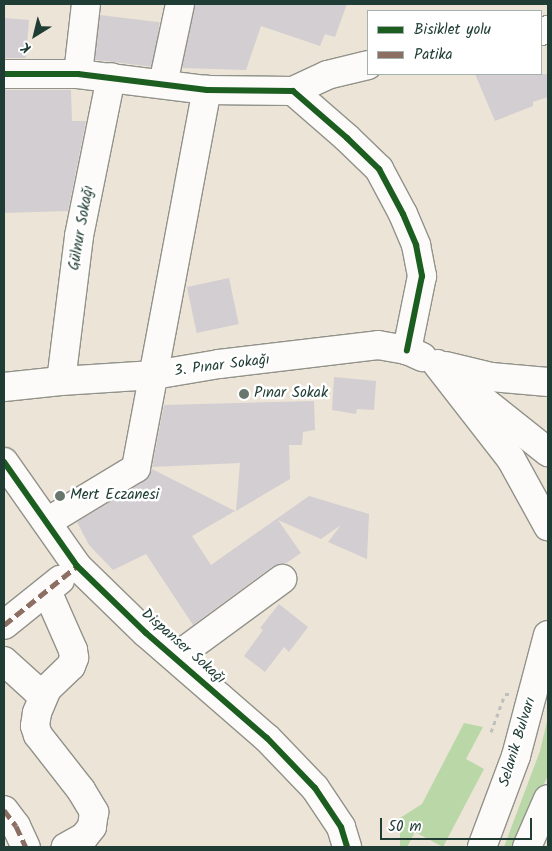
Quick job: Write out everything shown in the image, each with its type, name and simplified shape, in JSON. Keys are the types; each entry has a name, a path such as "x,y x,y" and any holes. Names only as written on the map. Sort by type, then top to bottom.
{"street":[{"path":"78,74 86,4"},
{"path":"163,84 180,4"},
{"path":"4,74 78,74 207,90 293,91 327,75 367,65"},
{"name":"Gülnur Sokağı","path":"61,381 79,236 110,77"},
{"path":"47,522 136,468 207,90"},
{"path":"293,91 379,169 403,214 416,245 422,276 407,350"},
{"name":"3. Pınar Sokağı","path":"4,387 154,375 378,345 407,350 437,364"},
{"path":"437,364 491,377 548,382"},
{"path":"437,364 548,452"},
{"path":"437,364 511,459 548,526"},
{"name":"Dispanser Sokağı","path":"8,477 47,522 77,566 146,633 176,657 267,738 315,788 341,827 347,847"},
{"path":"4,625 77,566"},
{"path":"176,657 282,579"},
{"path":"47,591 74,658 71,666 47,689 37,713 35,726 38,736 82,790 94,812 92,827 84,837 66,847"},
{"name":"Selanik Bulvarı","path":"482,847 516,756 548,635"},
{"path":"4,661 28,685 36,690 47,689"},
{"path":"527,847 548,799"},
{"path":"4,810 16,826 26,847"}],"green space":[{"path":"548,717 548,775 516,847 504,847 540,751"},
{"path":"464,723 483,727 466,759 484,769 443,847 415,832 407,847 400,847 400,818 422,804"}],"building":[{"path":"195,4 347,4 335,37 325,34 320,46 261,26 246,70 182,68"},
{"path":"100,15 160,22 154,67 95,60"},
{"path":"4,18 29,20 26,58 4,58"},
{"path":"548,74 548,97 533,102 533,106 495,121 475,75"},
{"path":"4,90 71,90 72,121 86,121 68,211 4,213"},
{"path":"229,278 239,324 197,333 187,287"},
{"path":"334,377 376,381 374,410 357,409 356,414 332,410"},
{"path":"314,401 315,430 303,432 302,445 289,445 290,479 236,511 240,463 152,467 164,405"},
{"path":"152,469 235,511 192,536 211,565 309,496 369,514 367,559 328,542 341,525 321,539 278,520 301,553 285,564 273,566 193,625 146,554 113,570 89,545 77,522 144,481"},
{"path":"279,604 308,627 289,652 284,647 265,672 244,656 263,630 260,628"}],"marked path":[{"path":"4,625 77,566"},
{"path":"4,810 16,826 26,847"}],"cycle path":[{"path":"4,74 78,74 207,90 293,91 379,169 403,214 416,245 422,276 407,350"},
{"path":"4,462 77,566 146,633 267,738 315,788 341,827 347,847"}],"place":[{"name":"Pınar Sokak","path":"244,394"},
{"name":"Mert Eczanesi","path":"60,496"}]}
